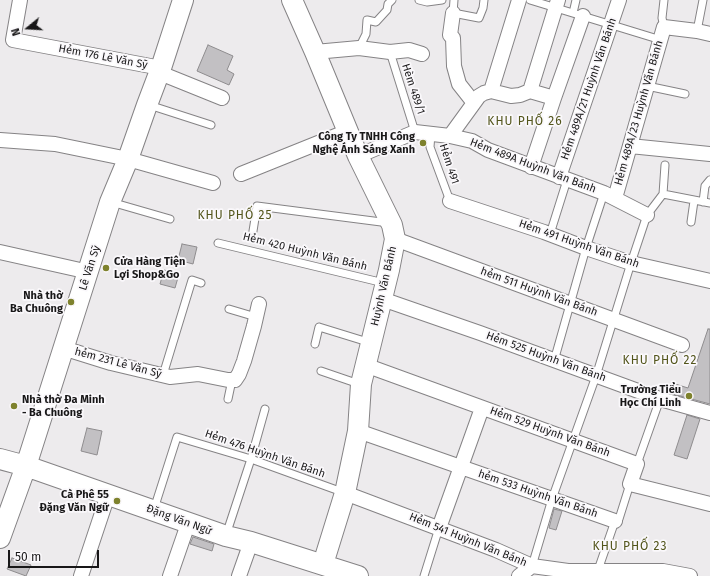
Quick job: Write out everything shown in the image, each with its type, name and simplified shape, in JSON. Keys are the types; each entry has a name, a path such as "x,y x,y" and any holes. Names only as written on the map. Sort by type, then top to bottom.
{"street":[{"name":"Hẻm 176 Lê Văn Sỹ","path":"20,0 13,40 160,70"},
{"name":"Lê Văn Sỹ","path":"0,538 26,466 63,348 89,272 110,202 128,159 184,0"},
{"path":"292,0 358,156 380,198 393,231"},
{"path":"491,91 519,0"},
{"name":"Hẻm 489A/21 Huỳnh Văn Bánh","path":"563,178 619,0"},
{"path":"530,91 556,4"},
{"path":"453,6 450,35 453,38 454,66 459,84 474,103"},
{"path":"531,167 554,98 578,14"},
{"path":"662,33 704,32"},
{"name":"Hẻm 489A/23 Huỳnh Văn Bánh","path":"609,196 630,146 662,33"},
{"path":"315,52 359,48 390,52 408,50 422,54"},
{"path":"160,70 222,98"},
{"path":"450,136 479,96 484,93 491,91 511,96 520,95 530,91 554,98"},
{"path":"241,174 348,131"},
{"path":"358,156 415,132"},
{"name":"Hẻm 489A Huỳnh Văn Bánh","path":"415,132 450,136 472,141 488,150 609,196 648,215"},
{"path":"0,140 56,144 128,159 213,184"},
{"path":"630,146 710,154"},
{"name":"Hẻm 491 Huỳnh Văn Bánh","path":"450,201 631,263 710,281"},
{"name":"Huỳnh Văn Bánh","path":"321,570 345,493 358,431 363,375 384,291 393,231"},
{"name":"hẻm 511 Huỳnh Văn Bánh","path":"393,231 571,304 682,345"},
{"path":"0,252 89,272"},
{"name":"Hẻm 525 Huỳnh Văn Bánh","path":"384,291 480,333 660,399 710,413"},
{"path":"232,380 235,380 239,374 259,304"},
{"name":"hẻm 231 Lê Văn Sỹ","path":"63,348 111,363 170,377 198,374 232,380"},
{"name":"Hẻm 529 Huỳnh Văn Bánh","path":"363,375 482,408 637,464"},
{"name":"Hẻm 529 Huỳnh Văn Bánh","path":"460,467 482,408"},
{"name":"hẻm 533 Huỳnh Văn Bánh","path":"358,431 615,521"},
{"name":"Đặng Văn Ngữ","path":"0,459 26,466 188,524 251,542 321,570 358,576"},
{"path":"637,464 630,484 710,504"},
{"path":"439,528 460,467"},
{"name":"Hẻm 541 Huỳnh Văn Bánh","path":"345,493 496,550 532,566 568,571 598,570 663,573 690,576"},
{"path":"81,576 108,495"},
{"path":"170,576 188,524"},
{"path":"239,576 251,542"},
{"path":"519,576 532,566"}],"lane":[{"path":"359,48 366,34 367,20 376,22 387,10 388,4 392,0"},
{"path":"419,0 427,2 442,0"},
{"path":"453,6 479,18 484,8 484,0"},
{"path":"530,0 556,4 578,14 611,24 662,33 664,0"},
{"path":"576,0 578,14"},
{"path":"704,0 704,32"},
{"name":"Hèm 489/1","path":"390,52 415,132"},
{"path":"647,86 685,94"},
{"path":"147,105 211,125"},
{"name":"Hẻm 491","path":"431,134 430,147 450,201"},
{"path":"532,566 552,499 596,376 631,263 648,215 663,194 665,165"},
{"path":"550,234 563,178"},
{"path":"663,194 707,203 705,186 710,180"},
{"path":"554,360 586,248 609,196"},
{"path":"691,222 694,201"},
{"path":"110,202 170,219"},
{"path":"253,231 256,206 393,231"},
{"name":"Hẻm 420 Huỳnh Văn Bánh","path":"218,243 384,291"},
{"path":"164,375 192,280 201,282"},
{"path":"229,309 256,318"},
{"path":"315,344 319,327 371,343"},
{"path":"322,371 363,375"},
{"path":"228,399 232,380"},
{"path":"637,464 660,399"},
{"path":"226,536 251,459 265,409"},
{"name":"Hẻm 476 Huỳnh Văn Bánh","path":"154,511 178,437 251,459 345,493"},
{"path":"598,570 615,521 619,519 630,484"},
{"path":"424,576 439,528"}],"building":[{"path":"208,45 233,56 227,70 234,74 229,85 197,71"},
{"path":"182,244 197,247 193,264 178,260"},
{"path":"164,270 179,274 175,288 160,284"},
{"path":"708,329 710,329 710,404 669,393 672,383 688,388"},
{"path":"687,415 700,419 687,459 674,455"},
{"path":"87,428 102,431 97,455 81,451"},
{"path":"554,509 562,511 556,530 549,528"},
{"path":"193,537 214,544 212,551 190,544"},
{"path":"12,558 31,565 26,576 7,569"}],"place":[{"name":"Công Ty TNHH Công Nghệ Ánh Sáng Xanh","path":"423,143"},
{"name":"Cửa Hàng Tiện Lợi Shop&Go","path":"106,268"},
{"name":"Nhà thờ Ba Chuông","path":"71,302"},
{"name":"Trường Tiểu Học Chí Linh","path":"689,396"},
{"name":"Nhà thờ Đa Minh - Ba Chuông","path":"14,406"},
{"name":"Cà Phê 55 Đặng Văn Ngữ","path":"117,501"}],"district":[{"name":"KHU PHỐ 26","path":"525,122"},
{"name":"KHU PHỐ 25","path":"235,216"},
{"name":"KHU PHỐ 22","path":"660,361"},
{"name":"KHU PHỐ 23","path":"630,547"}]}
